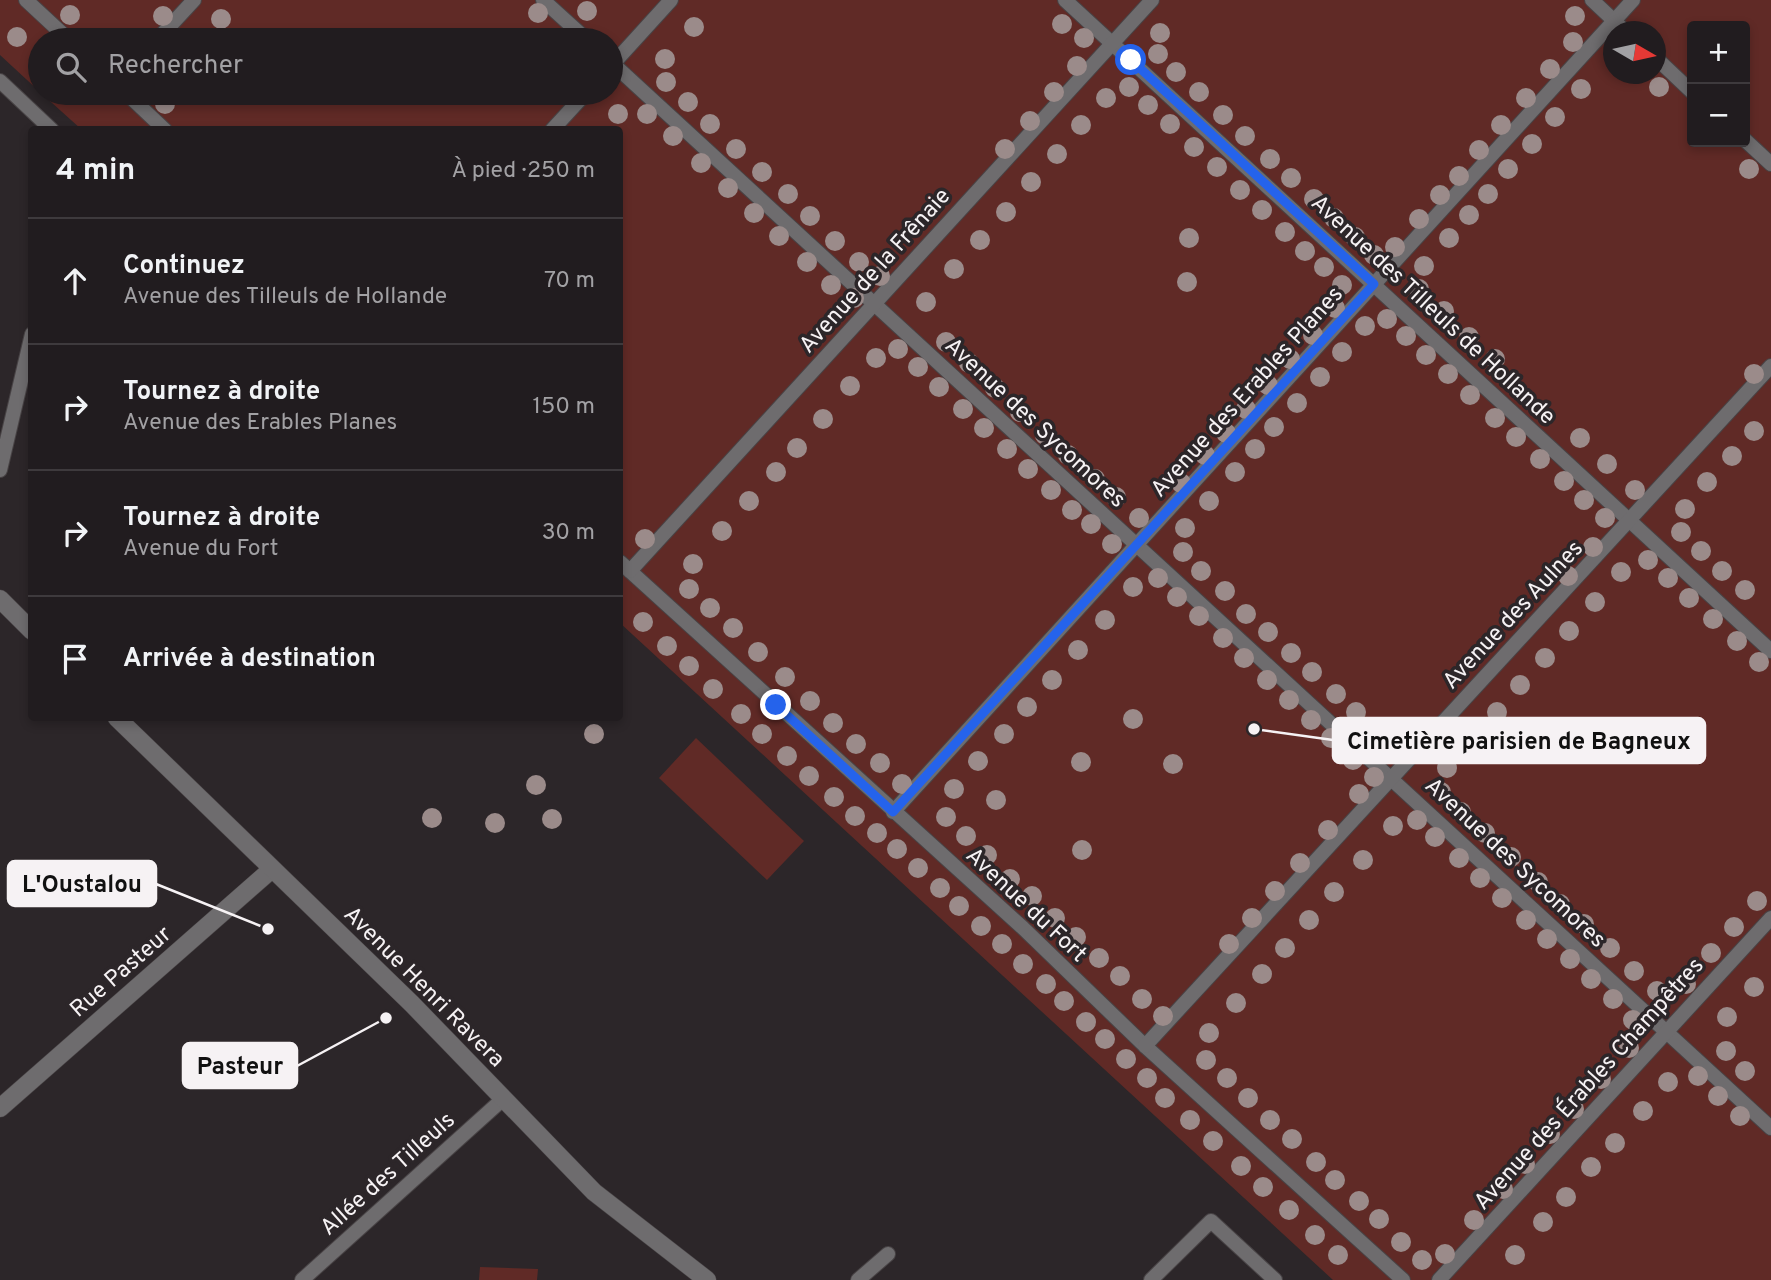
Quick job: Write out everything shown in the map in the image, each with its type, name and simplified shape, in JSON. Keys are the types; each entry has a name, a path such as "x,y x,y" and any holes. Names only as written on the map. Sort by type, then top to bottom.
{"street":[{"path":"0,600 28,627"},
{"name":"Avenue Henri Ravera","path":"120,721 412,1004 594,1192 707,1280"},
{"name":"Rue Pasteur","path":"0,1108 272,870"}],"lane":[{"path":"26,0 56,28"},
{"path":"168,28 194,0"},
{"path":"543,0 574,28"},
{"path":"623,51 671,0"},
{"name":"Avenue des Tilleuls de Hollande","path":"1065,0 1771,651"},
{"name":"Avenue de la Frênaie","path":"624,567 874,304 1153,0"},
{"path":"1592,0 1614,20"},
{"name":"Avenue des Erables Planes","path":"893,812 1633,0"},
{"path":"1666,67 1687,87"},
{"name":"Avenue des Sycomores","path":"623,75 1771,1128"},
{"path":"0,81 48,126"},
{"path":"138,105 160,126"},
{"path":"556,126 575,105"},
{"path":"1750,145 1771,164"},
{"path":"0,470 28,351"},
{"name":"Avenue des Aulnes","path":"1145,1046 1771,366"},
{"name":"Avenue du Fort","path":"624,567 1023,928 1145,1046 1403,1280"},
{"name":"Avenue des Érables Champêtres","path":"1439,1280 1771,918"},
{"name":"Allée des Tilleuls","path":"302,1280 503,1099"},
{"path":"1151,1280 1211,1220 1275,1280"},
{"path":"858,1280 888,1254"}],"shaded area":[{"path":"0,0 1771,0 1771,1280 1333,1280 623,626 623,126 78,126 54,105 623,105 623,28 28,28 28,81 0,55"},
{"path":"696,738 804,841 767,880 659,778"},
{"path":"480,1267 538,1269 537,1280 479,1280"}],"place":[{"name":"Cimetière parisien de Bagneux","path":"1254,729"},
{"name":"L'Oustalou","path":"268,929"},
{"name":"Pasteur","path":"386,1018"}],"route":[{"path":"776,705 893,812 1374,284 1131,60"}]}
